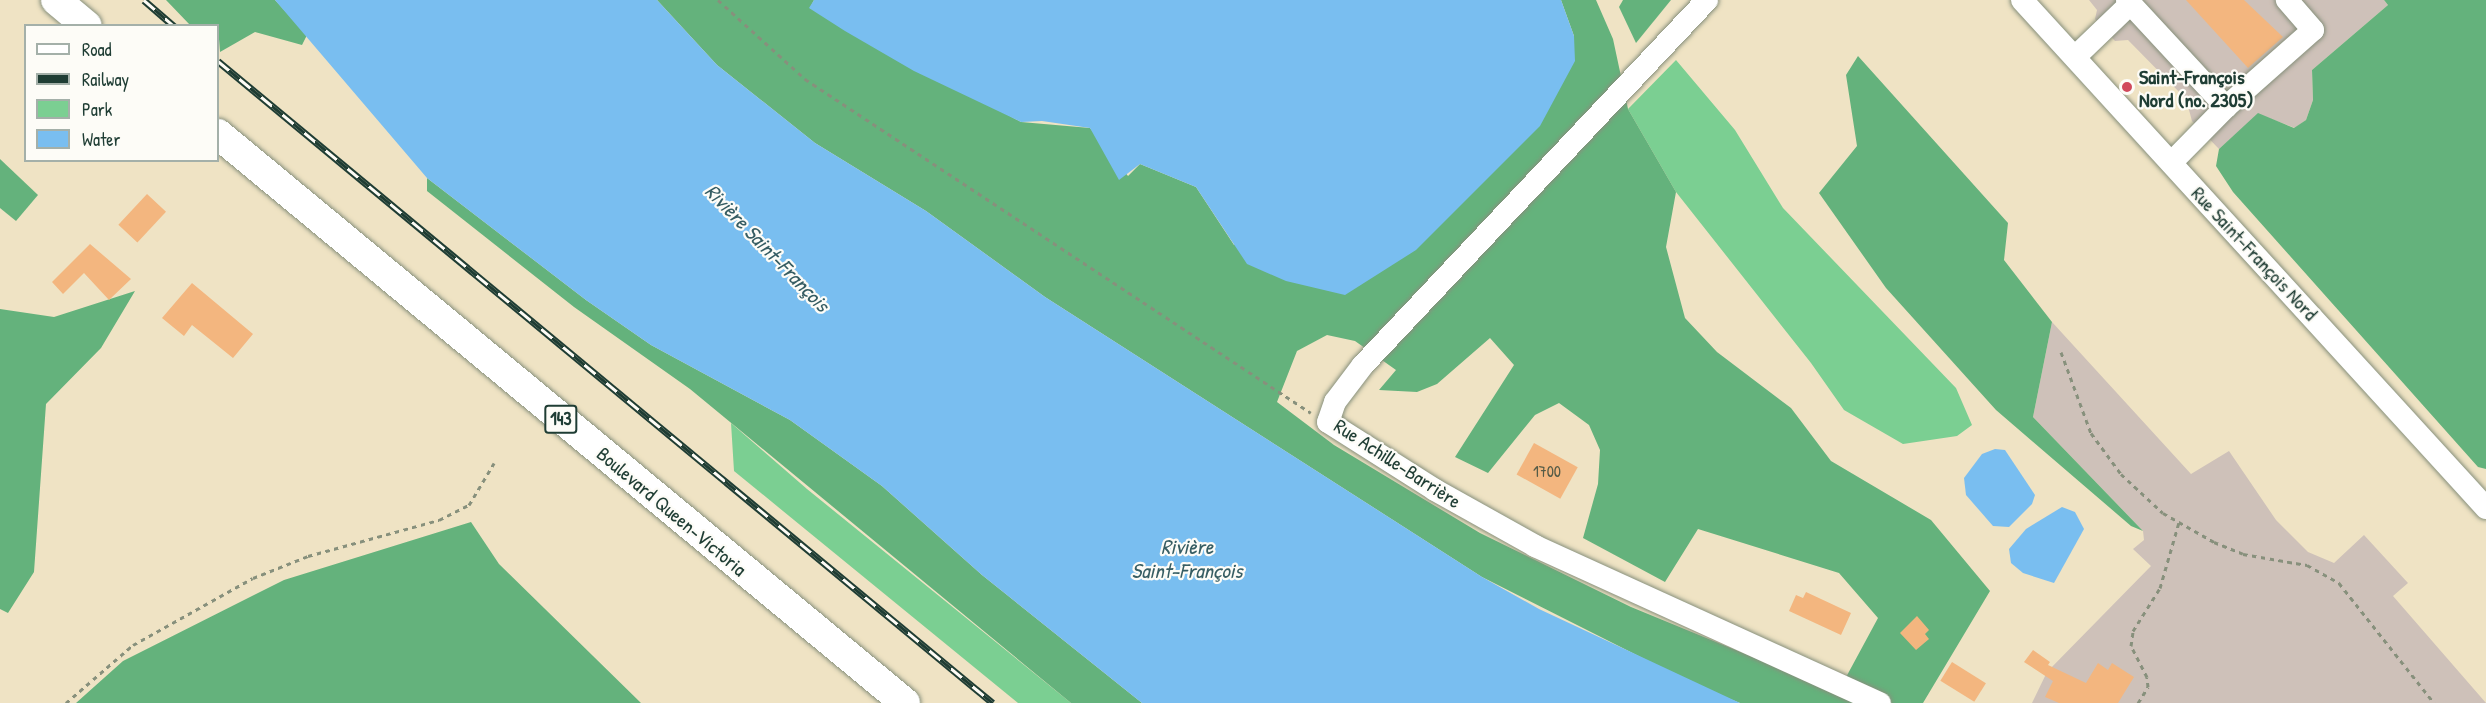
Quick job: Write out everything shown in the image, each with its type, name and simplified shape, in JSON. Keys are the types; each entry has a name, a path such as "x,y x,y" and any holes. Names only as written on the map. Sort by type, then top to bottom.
{"main road":[{"path":"57,0 85,24"},
{"name":"Boulevard Queen-Victoria","path":"219,135 905,703"}],"street":[{"name":"Rue Achille-Barrière","path":"1707,0 1363,365 1335,402 1328,422 1435,490 1535,546 1880,703"},
{"name":"Rue Saint-François Nord","path":"2022,0 2486,508"},
{"path":"2171,163 2226,108 2313,30 2287,0"},
{"path":"2075,57 2129,2 2226,108"}],"path":[{"path":"718,0 805,78 1299,407 1328,422"},
{"path":"2061,352 2091,433 2121,474 2163,513 2179,522 2243,554 2307,565 2339,583 2434,703"},
{"path":"66,703 133,645 253,578 308,556 439,520 462,509 477,496 494,463"},
{"path":"2138,703 2148,687 2147,677 2132,646 2133,631 2160,588 2179,522"}],"shaded area":[{"path":"2089,0 2384,0 2388,5 2312,70 2313,100 2306,120 2295,128 2258,114 2219,149 2192,121 2186,99 2128,40 2115,41 2095,19 2097,10"},
{"path":"2052,322 2191,474 2229,451 2276,520 2308,552 2334,563 2364,535 2408,583 2393,596 2486,703 2032,703 2047,672 2151,566 2133,549 2144,540 2143,531 2033,417"}],"green space":[{"path":"166,0 275,0 307,35 302,45 255,32 220,52 219,24 189,24"},
{"path":"657,0 814,0 810,8 1021,122 1090,128 1128,176 1140,164 1196,187 1234,245 1574,36 1561,0 1596,0 1613,39 1628,109 1676,192 1666,247 1685,318 1717,352 1791,408 1831,461 1931,520 1990,591 1923,703 1740,703 1698,686 1482,577 1045,297 926,211 815,143 717,65","holes":["1327,335 1355,341 1396,370 1379,390 1417,392 1437,384 1490,338 1514,365 1455,457 1488,473 1535,415 1559,403 1589,425 1600,450 1598,484 1583,538 1665,582 1698,529 1839,573 1878,618 1838,692 1631,607 1480,533 1334,445 1277,402 1297,351"]},
{"path":"1623,0 1671,0 1636,43 1619,7"},
{"path":"2384,0 2486,0 2486,469 2478,467 2233,192 2216,166 2219,149 2258,113 2294,128 2306,120 2313,100 2312,70 2388,5"},
{"path":"1858,56 2008,223 2004,260 2052,322 2033,417 2143,531 2131,526 1996,410 1886,288 1819,193 1857,146 1846,75"},
{"path":"1676,60 1735,130 1783,208 1956,388 1972,425 1957,436 1903,444 1844,410 1811,363 1676,192 1628,109"},
{"path":"0,159 38,195 16,221 0,208"},
{"path":"427,178 586,300 651,345 790,420 882,486 982,575 1142,703 1071,703 690,389 574,307 427,191"},
{"path":"135,291 101,348 46,404 34,572 8,613 0,609 0,309 54,317"},
{"path":"731,423 807,489 1071,703 1018,703 734,471"},
{"path":"471,522 499,564 641,703 76,703 123,661 284,580"}],"water":[{"name":"Rivière Saint-François","path":"275,0 657,0 717,65 815,143 926,211 1045,297 1482,577 1539,609 1740,703 1142,703 982,575 882,486 790,420 651,345 586,300 427,178"},
{"path":"814,0 1561,0 1574,36 1575,61 1540,126 1416,250 1345,295 1286,281 1247,264 1196,187 1140,164 1119,180 1090,128 1042,121 1021,122 914,71 845,31 809,8"},
{"path":"1995,449 2005,450 2035,495 2032,504 2009,527 1993,526 1966,495 1964,478 1982,454"},
{"path":"2062,507 2075,512 2084,529 2054,583 2023,573 2011,563 2009,549 2026,529"}],"building":[{"path":"2186,0 2244,0 2283,37 2248,68"},
{"path":"147,194 166,212 137,242 118,225"},
{"path":"90,244 131,279 109,300 84,273 63,294 52,282"},
{"path":"192,283 253,334 233,358 192,325 184,336 162,318"},
{"path":"1534,443 1578,467 1560,499 1517,474"},
{"path":"1806,592 1851,613 1841,635 1789,611 1796,595 1803,598"},
{"path":"1917,616 1929,630 1925,634 1929,639 1916,650 1900,633"},
{"path":"2033,650 2050,662 2048,665 2086,683 2098,663 2108,670 2112,663 2134,677 2118,703 2059,703 2045,697 2053,681 2024,662"},
{"path":"1952,662 1986,683 1974,702 1940,681"}],"railway":[{"path":"144,0 172,24"},
{"path":"219,62 993,703"}],"place":[{"name":"Saint-François Nord (no. 2305)","path":"2127,87"}]}
